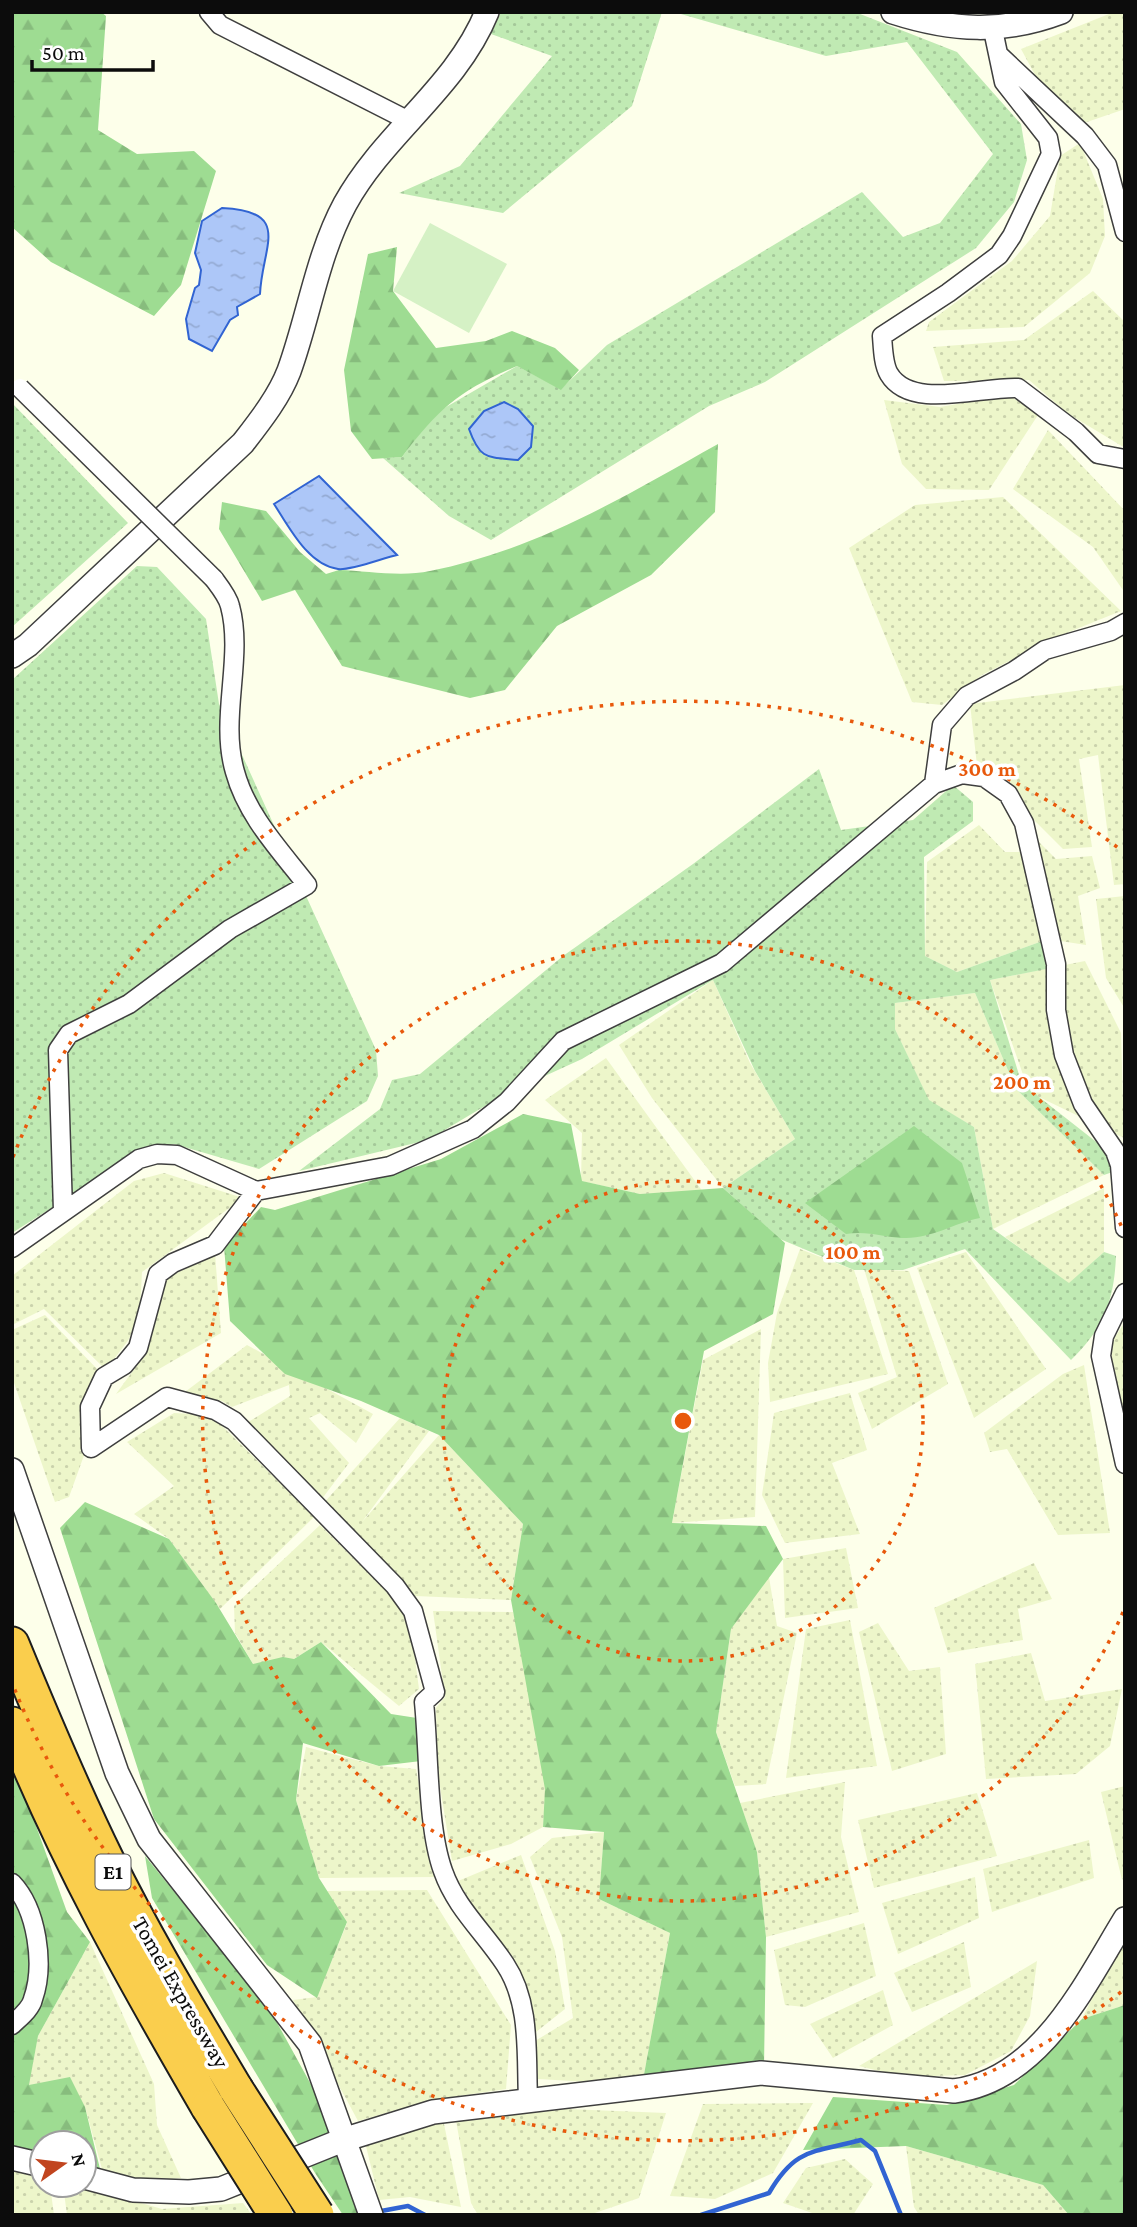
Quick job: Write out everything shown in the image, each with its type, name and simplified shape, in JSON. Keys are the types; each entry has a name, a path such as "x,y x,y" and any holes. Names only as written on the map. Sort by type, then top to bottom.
{"highway":[{"name":"Tomei Expressway","path":"12,1644 107,1861 162,1965 236,2089 317,2215"},
{"name":"Tomei Expressway","path":"12,1724 64,1843 118,1950 208,2107 276,2215"}],"street":[{"path":"209,12 220,25 407,121"},
{"path":"12,656 29,645 243,443 267,411 288,373 330,236 344,205 368,165 436,92 463,58 487,12"},
{"path":"893,12 932,25 993,30 1023,25 1061,12"},
{"path":"993,30 1004,82 1048,138 1051,154 1012,236 999,255 948,293 882,336 889,373 906,391 926,395 1017,388 1076,432 1098,454 1125,459"},
{"path":"1000,56 1085,136 1107,165 1125,232"},
{"path":"16,384 214,579 230,604 235,641 228,701 234,771 253,815 307,885 230,929 129,1004 69,1034 58,1050 62,1211"},
{"path":"934,784 942,725 967,696 1014,671 1045,650 1111,631 1125,622"},
{"path":"12,1248 139,1159 157,1154 177,1155 256,1191 390,1166 473,1129 507,1102 563,1041 722,963 934,784 962,774 984,777 1008,794 1024,823 1056,964 1056,1010 1064,1055 1083,1104 1115,1151 1121,1165 1125,1228"},
{"path":"256,1191 215,1245 173,1262 158,1275 138,1348 124,1365 104,1377 90,1407 92,1448 167,1397 215,1410 234,1421 395,1586 413,1611 435,1692 424,1702 436,1838 442,1870 457,1902 506,1965 517,1993 527,2038 528,2099"},
{"path":"1125,1293 1101,1345 1101,1356 1125,1464"},
{"path":"12,1470 117,1773 132,1808 149,1839 310,2044 324,2076 371,2215"},
{"path":"12,1883 22,1893 35,1933 38,1975 33,2002 12,2025"},
{"path":"98,2180 133,2190 189,2192 221,2189 344,2140 433,2112 761,2073 954,2091 979,2088 1000,2078 1031,2054 1077,1997 1125,1919"}],"green space":[{"path":"12,12 101,12 106,16 98,130 137,154 194,151 216,171 181,285 154,316 51,262 12,227"},
{"path":"501,12 662,12 632,106 503,213 399,193 460,166 552,56 491,34"},
{"path":"674,12 855,12 957,52 1021,124 1027,160 1014,202 976,248 765,382 709,406 491,540 449,516 383,458 402,457 434,414 517,366 561,389 607,345 862,192 903,237 940,223 993,154 907,42 826,56"},
{"path":"1114,12 1125,12 1125,109 1084,123 1041,86 1021,49"},
{"path":"1080,143 1103,199 1105,236 1090,273 1024,327 926,331 929,322 1012,261 1050,216 1060,156"},
{"path":"430,223 507,264 469,333 393,291"},
{"path":"397,247 393,291 436,348 486,341 512,331 555,348 579,370 561,390 517,366 480,384 452,402 428,425 402,457 372,459 351,431 344,370 368,254"},
{"path":"1093,291 1125,322 1125,448 1067,413 1029,380 944,381 933,347 1024,340"},
{"path":"1009,395 1038,415 989,490 926,489 902,464 884,400 940,407"},
{"path":"12,403 128,523 12,627"},
{"path":"1048,430 1125,511 1125,593 1093,547 1013,489"},
{"path":"718,444 715,512 651,575 557,626 505,690 470,698 342,666 295,590 262,601 219,529 222,502 266,511 300,552 326,574 339,570 419,573 470,561 544,535 614,502"},
{"path":"1003,497 1121,611 1059,636 982,675 942,705 912,702 849,548 915,505"},
{"path":"137,566 157,567 206,619 219,704 376,1050 378,1076 367,1101 259,1169 174,1144 141,1151 12,1233 12,680"},
{"path":"1125,685 1125,884 1114,885 1098,755 1079,759 1092,847 1063,849 1032,818 1010,782 977,765 970,704"},
{"path":"819,769 841,830 913,820 953,785 973,802 973,821 924,857 925,956 957,972 1048,939 1046,969 990,980 1020,1078 1039,1097 1104,1148 1121,1169 1104,1175 1016,1089 975,993 895,1003 895,1029 929,1100 974,1127 993,1229 1069,1283 1104,1252 1116,1256 1113,1287 1105,1313 1092,1337 1071,1360 965,1249 903,1270 854,1270 780,1239 723,1188 795,1139 755,1071 713,980 582,1059 505,1094 428,1140 299,1171 380,1109 392,1080 420,1074 563,956 693,864"},
{"path":"979,825 1005,852 1023,852 1034,837 1056,859 1092,856 1100,888 1078,896 1086,945 1048,939 957,972 925,956 927,862"},
{"path":"1125,896 1125,1009 1106,978 1096,899"},
{"path":"1085,961 1121,1033 1124,1138 1039,1097 1028,1089 990,980"},
{"path":"713,980 750,1063 795,1139 723,1188 652,1098 619,1045"},
{"path":"975,993 1016,1089 1104,1175 993,1229 974,1127 929,1101 895,1029 895,1003"},
{"path":"606,1058 703,1192 640,1194 581,1181 582,1133 545,1100"},
{"path":"523,1114 571,1124 582,1181 640,1194 723,1188 785,1243 773,1314 704,1351 672,1523 766,1526 783,1559 731,1629 716,1732 757,1852 766,1937 764,2066 643,2080 670,1933 599,1899 604,1832 543,1827 545,1789 511,1600 523,1524 439,1435 361,1401 285,1374 230,1321 224,1246 261,1207 275,1210 441,1159"},
{"path":"914,1126 962,1163 980,1218 916,1237 846,1234 805,1203"},
{"path":"164,1173 243,1198 142,1272 140,1311 129,1339 106,1370 44,1309 12,1325 12,1276 134,1181"},
{"path":"1104,1188 1104,1252 1069,1284 1005,1237"},
{"path":"800,1249 854,1270 888,1374 770,1402 768,1363 777,1313"},
{"path":"966,1252 1046,1369 974,1418 917,1268"},
{"path":"215,1253 221,1333 116,1394 146,1353 164,1280"},
{"path":"864,1269 909,1271 948,1384 872,1429 858,1393 897,1377"},
{"path":"45,1315 100,1372 87,1447 69,1497 55,1502 12,1377 12,1330"},
{"path":"1125,1322 1125,1426 1111,1366 1113,1340"},
{"path":"761,1329 755,1517 672,1523 703,1360"},
{"path":"247,1345 373,1414 356,1443 320,1413 309,1418 349,1463 321,1500 245,1424 290,1396 289,1385 232,1407 222,1401 181,1395"},
{"path":"1084,1365 1110,1533 1058,1535 1007,1449 990,1452 984,1433 1063,1374"},
{"path":"850,1393 867,1450 832,1463 860,1534 785,1543 762,1495 774,1413"},
{"path":"174,1413 211,1415 314,1517 220,1609 169,1539 134,1514 174,1486 127,1442"},
{"path":"400,1418 429,1431 362,1522 439,1435 523,1524 511,1600 415,1596 322,1505"},
{"path":"85,1502 169,1539 216,1603 253,1664 283,1657 294,1659 321,1642 391,1714 417,1718 421,1761 379,1766 303,1743 296,1800 319,1878 347,1922 317,1998 267,1965 154,1819 60,1528"},
{"path":"320,1525 409,1614 419,1689 399,1706 321,1642 294,1659 253,1664 235,1633 234,1606"},
{"path":"846,1548 858,1608 785,1618 783,1559"},
{"path":"1034,1563 1052,1599 1018,1609 1023,1640 948,1653 934,1608"},
{"path":"769,1577 777,1626 797,1633 766,1784 735,1786 716,1732 731,1629"},
{"path":"433,1611 513,1612 549,1744 543,1827 511,1844 452,1861 438,1774 436,1708 445,1697"},
{"path":"850,1620 877,1766 786,1778 806,1629"},
{"path":"878,1623 909,1671 940,1667 946,1754 892,1771 859,1632"},
{"path":"1031,1653 1045,1701 1122,1689 1110,1746 1076,1774 986,1779 975,1664"},
{"path":"306,1747 379,1766 416,1769 435,1877 319,1878 296,1800"},
{"path":"12,1759 67,1912 90,1942 38,2036 29,2085 70,2077 85,2107 90,2129 28,2129 28,2153 12,2148"},
{"path":"845,1782 841,1837 859,1912 766,1937 757,1852 740,1803"},
{"path":"1125,1786 1125,1875 1122,1880 1101,1792"},
{"path":"977,1793 997,1856 874,1888 858,1820"},
{"path":"604,1832 599,1899 670,1933 643,2080 589,2082 538,2079 535,2041 573,2018 562,1937 530,1857 552,1838"},
{"path":"1089,1840 1094,1878 992,1912 983,1869"},
{"path":"521,1855 555,1951 565,2009 536,2032 509,1963 458,1881"},
{"path":"145,1856 269,2008 314,2090 362,2215 343,2215 315,2173 152,1898"},
{"path":"975,1877 979,1918 898,1954 882,1903"},
{"path":"427,1890 511,2025 506,2089 431,2100 358,2121 293,2000 317,1997 347,1923 327,1891"},
{"path":"864,1923 876,1976 805,2007 785,2005 774,1950"},
{"path":"1125,1936 1125,2005 1082,2019 1114,1953"},
{"path":"90,1942 154,2084 157,2125 181,2178 144,2181 102,2169 98,2154 98,2129 91,2129 85,2107 28,2086 38,2036"},
{"path":"964,1942 971,1987 912,2012 894,1973"},
{"path":"1037,1961 1030,2016 1011,2051 965,2075 903,2077 859,2066"},
{"path":"883,1990 893,2025 833,2058 810,2024"},
{"path":"1125,2005 1125,2215 1069,2215 1043,2185 906,2146 803,2150 833,2097 947,2105 1014,2085 1082,2019"},
{"path":"813,2103 773,2173 715,2199 670,2196 703,2104"},
{"path":"567,2109 666,2113 639,2198 589,2215 478,2215 471,2203 456,2121"},
{"path":"443,2119 461,2207 410,2197 379,2200 366,2146"},
{"path":"906,2146 1043,2185 1069,2215 919,2215 914,2207"},
{"path":"845,2159 873,2184 853,2215 818,2215 783,2203 806,2168"},
{"path":"12,2170 28,2175 28,2199 52,2199 54,2215 12,2215"},
{"path":"98,2191 162,2209 243,2203 252,2215 67,2215 65,2199 98,2199"}],"water":[{"path":"222,208 258,216 266,224 268,246 260,294 237,307 238,315 230,320 212,351 189,339 186,319 195,288 199,285 201,270 195,253 202,221"},
{"path":"504,402 518,409 533,426 531,447 518,460 492,457 481,452 469,429 484,411"},
{"path":"319,476 397,555 338,569 317,560 300,544 274,504"}],"waterway":[{"path":"701,2215 769,2193 788,2167 807,2154 861,2140 875,2151 901,2215"},
{"path":"376,2212 408,2206 425,2215"}]}
